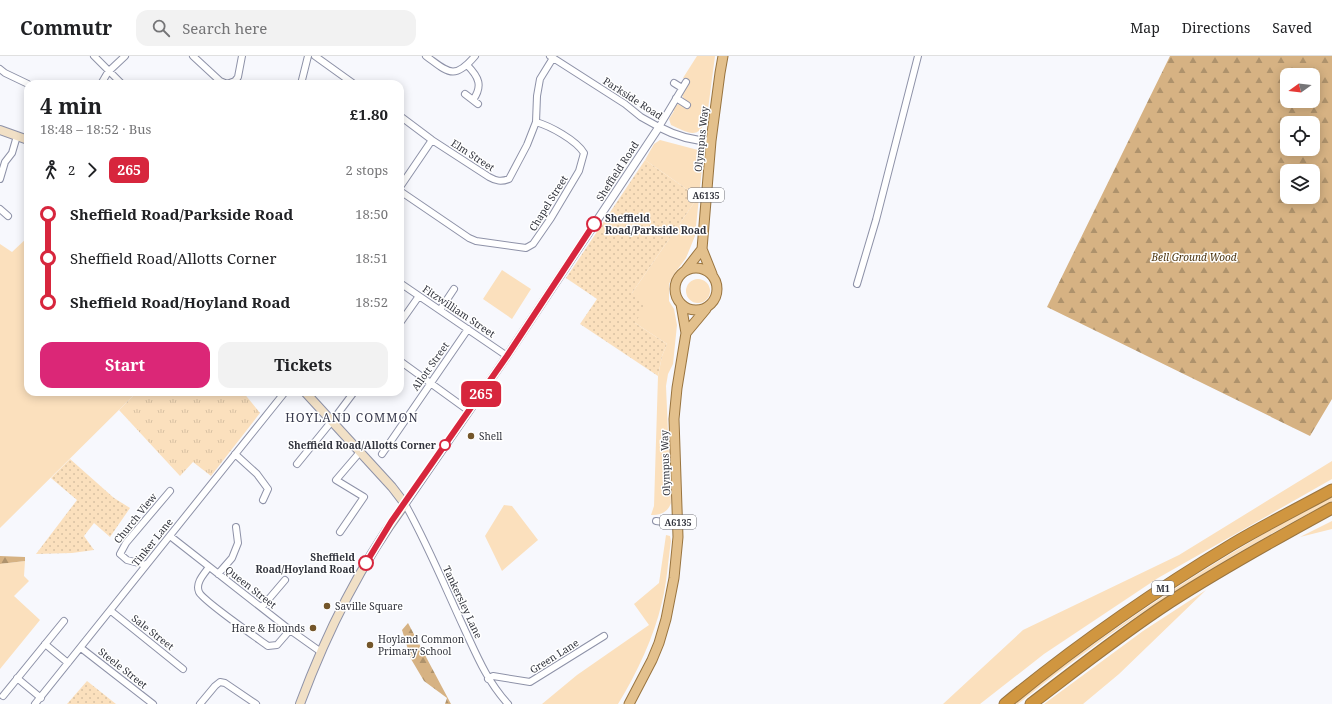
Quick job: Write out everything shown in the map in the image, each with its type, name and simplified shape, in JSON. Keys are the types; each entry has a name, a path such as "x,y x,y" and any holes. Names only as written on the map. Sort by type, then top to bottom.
{"highway":[{"name":"M1","path":"1005,704 1086,641 1154,594 1234,544 1332,490"},
{"name":"M1","path":"1030,704 1109,644 1169,603 1246,555 1332,508"}],"main road":[{"name":"Olympus Way","path":"686,333 706,309 712,305 718,293 716,279 712,274 702,249 711,141 723,56"},
{"path":"0,130 24,139"},
{"name":"Olympus Way","path":"629,704 652,660 666,619 674,578 678,524 674,419 677,388 686,333 681,304 677,298 675,290 679,276 685,271 702,249"},
{"path":"685,271 692,268 699,268 712,274"},
{"path":"681,304 693,311 706,309"},
{"path":"309,396 392,487 405,504"},
{"name":"Sheffield Road","path":"300,704 321,652 356,580 391,522 405,504"}],"street":[{"path":"94,56 117,80"},
{"path":"103,80 108,72 125,56"},
{"path":"193,56 219,80"},
{"path":"236,80 238,76 242,56"},
{"path":"302,80 308,56"},
{"path":"315,56 348,80"},
{"path":"426,56 444,69 450,71 459,71 475,56"},
{"path":"857,284 876,220 918,56"},
{"name":"Parkside Road","path":"552,57 626,104 641,116 670,133 687,139 711,141"},
{"name":"Elm Street","path":"404,119 432,140 496,181 509,179 520,160 536,122 537,96 540,79 552,57"},
{"path":"465,94 475,102 479,82 473,71 467,65"},
{"path":"0,69 10,76 24,82"},
{"name":"Sheffield Road","path":"405,504 507,356 659,126 684,85 674,83"},
{"path":"676,98 687,105"},
{"name":"Chapel Street","path":"404,194 469,238 476,241 526,248 533,244 551,218 579,171 584,153 574,142 543,124 536,122"},
{"path":"0,179 5,162 12,153 17,136"},
{"path":"404,181 432,140"},
{"path":"0,209 8,216"},
{"name":"Fitzwilliam Street","path":"404,286 507,356"},
{"path":"440,310 454,289"},
{"path":"404,317 419,296"},
{"name":"Allott Street","path":"382,454 468,329"},
{"path":"404,364 469,411"},
{"name":"Tinker Lane","path":"35,704 282,396"},
{"path":"297,464 351,396"},
{"path":"340,532 364,497 336,480 360,452"},
{"path":"235,454 256,474 268,489 263,500"},
{"name":"Church View","path":"146,565 127,560 120,554 126,543 170,491"},
{"name":"Tankersley Lane","path":"405,504 488,679 508,704"},
{"path":"656,521 678,524"},
{"path":"218,574 232,558 238,543 236,527"},
{"name":"Queen Street","path":"170,536 290,630 321,652"},
{"path":"209,567 199,580 198,586 199,593 209,603 268,646 277,645 290,630"},
{"path":"262,607 285,580"},
{"name":"Sale Street","path":"110,611 183,669"},
{"path":"3,696 64,621"},
{"name":"Green Lane","path":"488,679 493,676 530,682 604,636"},
{"path":"45,644 68,663"},
{"name":"Steele Street","path":"81,648 153,704"},
{"path":"18,678 41,698"},
{"path":"200,704 220,682 225,683 256,704"}],"green space":[{"path":"697,56 715,56 707,117 701,130 693,133 671,125 669,119 674,111 672,110 675,105 679,104 686,108 689,104 684,100 682,95 689,82 683,78"},
{"name":"Bell Ground Wood","path":"1170,56 1332,56 1332,399 1310,436 1047,307"},
{"path":"660,140 698,150 703,159 695,236 686,258 674,274 669,284 669,301 674,309 677,325 673,364 668,374 666,386 671,503 668,509 664,512 651,515 654,506 658,376 662,356 667,344 635,323 632,293 698,197 645,160 654,144"},
{"path":"645,160 698,197 632,293 646,305 635,323 667,344 662,356 658,376 580,324 597,299 566,278"},
{"path":"24,241 24,396 133,396 0,528 0,244 12,252"},
{"path":"502,270 531,289 512,319 483,299"},
{"path":"698,279 707,282 710,291 707,300 698,303 689,300 686,291 689,282"},
{"path":"133,396 246,396 260,413 211,476 193,462 180,476 119,410"},
{"path":"70,459 114,498 130,508 110,537 94,523 84,536 94,550 72,553 36,554 77,500 51,478"},
{"path":"1332,461 1332,479 1158,578 1044,654 980,704 943,704 1023,630 1179,555"},
{"path":"1332,497 1332,501 1209,570 1131,620 1092,647 1018,704 1014,704 1072,659 1163,596 1225,557"},
{"path":"504,505 512,506 538,540 502,571 485,536"},
{"path":"1332,521 1332,529 1300,537"},
{"path":"666,535 670,536 671,541 665,587 659,615 644,654 632,680 618,704 542,704 577,675 649,625 634,604 659,583"},
{"path":"0,556 25,557 25,561 0,564"},
{"path":"25,561 24,576 29,581 14,596 40,620 0,669 0,564"},
{"path":"1206,590 1119,674 1083,704 1044,704 1143,631"},
{"path":"408,623 451,704 445,704 447,698 424,681 411,659 402,630"},
{"path":"87,681 116,704 67,704"}],"bus line":[{"name":"265","path":"366,563 391,522 507,356 594,224"}],"place":[{"name":"Sheffield Road/Parkside Road","path":"594,224"},
{"name":"Shell","path":"471,436"},
{"name":"Sheffield Road/Allotts Corner","path":"445,445"},
{"name":"Sheffield Road/Hoyland Road","path":"366,563"},
{"name":"Saville Square","path":"327,606"},
{"name":"Hare & Hounds","path":"313,628"},
{"name":"Hoyland Common Primary School","path":"370,645"}],"district":[{"name":"HOYLAND COMMON","path":"352,417"}]}
